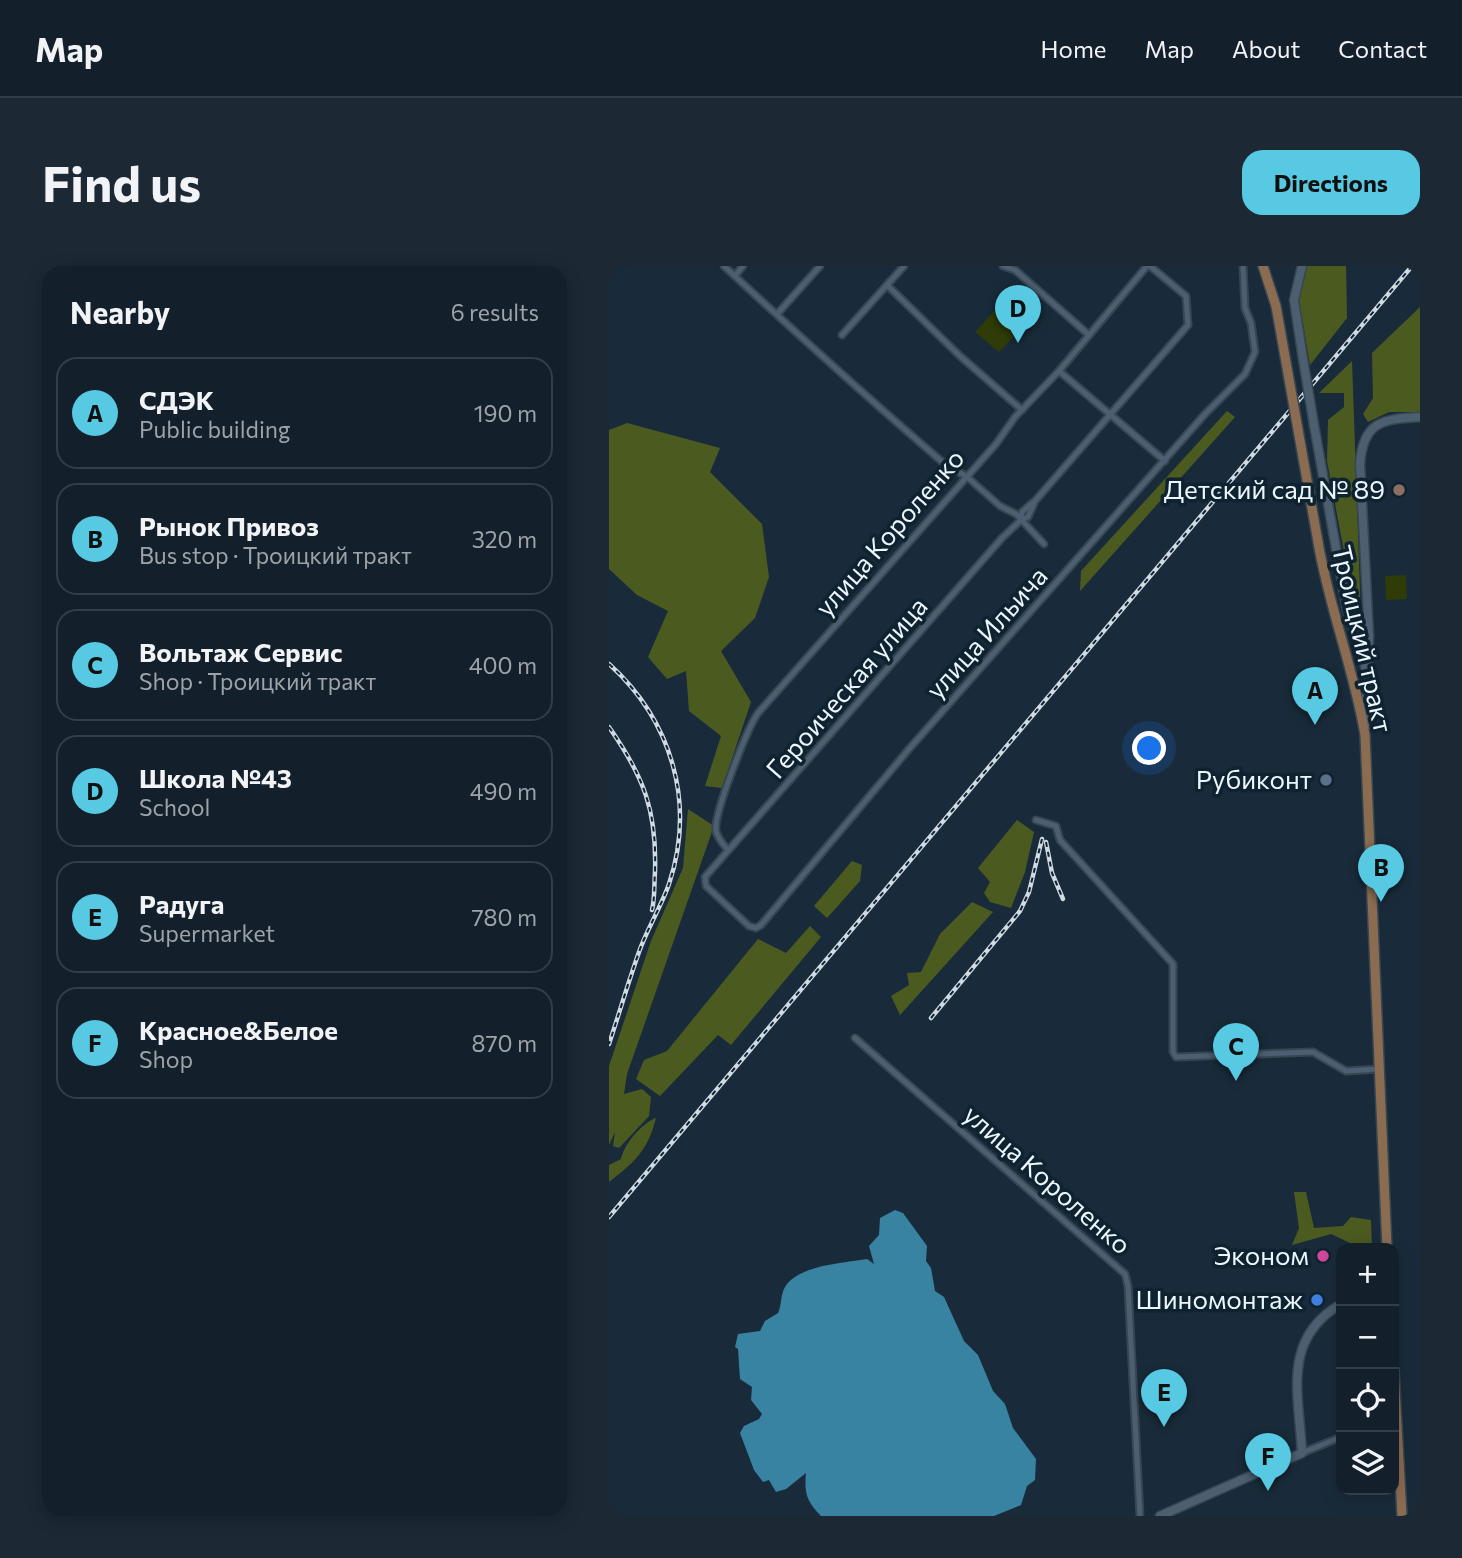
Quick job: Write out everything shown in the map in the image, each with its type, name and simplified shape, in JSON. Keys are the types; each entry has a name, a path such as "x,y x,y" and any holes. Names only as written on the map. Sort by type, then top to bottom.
{"main road":[{"name":"Троицкий тракт","path":"1263,266 1276,306 1326,590 1357,689 1364,735 1387,1243"},
{"path":"1399,1484 1402,1516"}],"street":[{"path":"724,266 778,313 830,365 947,466 966,476 1021,520 1044,544"},
{"path":"735,276 743,266"},
{"path":"778,313 820,266"},
{"path":"842,335 904,266"},
{"path":"1003,266 1015,270 1089,335"},
{"name":"улица Короленко","path":"728,850 716,827 734,767 758,713 1149,266"},
{"name":"Героическая улица","path":"704,882 728,850 741,839 1021,520 1028,517 1035,501 1188,325 1186,296 1149,266"},
{"name":"улица Ильича","path":"704,882 749,926 756,928 761,925 909,749 1251,364 1255,340 1243,298 1243,266"},
{"path":"1301,266 1294,300 1303,359 1347,610 1367,672"},
{"path":"887,285 960,356 1022,410"},
{"path":"1059,371 1165,461"},
{"path":"1364,735 1369,636 1363,550 1362,446 1370,431 1382,421 1420,417"},
{"path":"1356,637 1362,640 1369,636"},
{"path":"1036,820 1056,826 1060,840 1173,964 1173,1052 1176,1057 1313,1052 1346,1071 1379,1069"},
{"name":"улица Короленко","path":"855,1038 1125,1274 1128,1286 1140,1516"},
{"path":"1302,1453 1298,1368 1300,1351 1305,1338 1315,1325 1339,1306"},
{"path":"1160,1516 1336,1439"}],"green space":[{"path":"1306,266 1346,266 1347,318 1310,365 1298,294"},
{"path":"1011,293 1034,315 999,352 975,332"},
{"path":"1420,307 1420,412 1389,412 1368,422 1363,414 1373,398 1372,353"},
{"path":"1352,361 1361,620 1357,621 1327,461 1328,420 1344,407 1344,393 1319,393"},
{"path":"1227,411 1235,417 1080,591 1081,571"},
{"path":"627,423 720,448 710,472 762,524 769,577 755,618 721,651 751,702 722,788 705,786 721,736 689,711 686,671 667,679 648,657 668,611 637,595 609,569 609,430"},
{"path":"1406,575 1407,599 1386,600 1385,576"},
{"path":"688,809 714,826 627,1074 624,1094 642,1089 651,1097 649,1116 619,1148 613,1146 615,1132 609,1145 609,1066 651,941 683,868"},
{"path":"1017,820 1034,832 1025,872 1011,908 990,902 984,893 990,882 978,868"},
{"path":"852,861 862,865 860,881 827,918 814,906"},
{"path":"972,902 993,912 900,1015 891,996 909,985 907,973 921,972 940,934"},
{"path":"810,926 821,937 731,1045 718,1035 660,1096 636,1079 644,1060 667,1051 758,939 786,953"},
{"path":"656,1118 649,1139 639,1155 609,1182 609,1165 621,1159 634,1135"},
{"path":"1294,1192 1306,1192 1314,1228 1343,1226 1351,1217 1371,1220 1372,1243 1350,1243 1331,1234 1292,1245 1299,1228"}],"water":[{"path":"895,1210 903,1213 927,1246 926,1261 931,1268 935,1291 944,1297 964,1341 978,1355 993,1391 1005,1404 1013,1428 1036,1459 1035,1480 1027,1486 1021,1505 994,1516 821,1516 807,1497 806,1473 786,1489 776,1492 769,1480 763,1482 754,1470 740,1433 744,1426 759,1419 762,1414 751,1400 752,1387 740,1379 738,1349 735,1347 738,1334 760,1331 765,1321 778,1313 785,1287 800,1274 822,1266 867,1259 874,1264 869,1246 879,1235 880,1218"}],"railway":[{"path":"609,1217 1412,266"},
{"path":"609,664 631,686 663,737 673,765 680,823 677,854 669,884 639,952 609,1044"},
{"path":"609,727 631,762 651,812 655,850 652,910"},
{"path":"931,1018 1020,911 1029,892 1042,839"},
{"path":"1046,842 1052,873 1063,899"}],"place":[{"name":"Школа №43","path":"1018,343"},
{"name":"Детский сад № 89","path":"1399,490"},
{"name":"СДЭК","path":"1315,725"},
{"name":"Рубиконт","path":"1326,780"},
{"name":"Рынок Привоз","path":"1381,902"},
{"name":"Вольтаж Сервис","path":"1236,1081"},
{"name":"Эконом","path":"1323,1256"},
{"name":"Шиномонтаж","path":"1317,1300"},
{"name":"Радуга","path":"1164,1427"},
{"name":"Красное&Белое","path":"1268,1491"}]}
